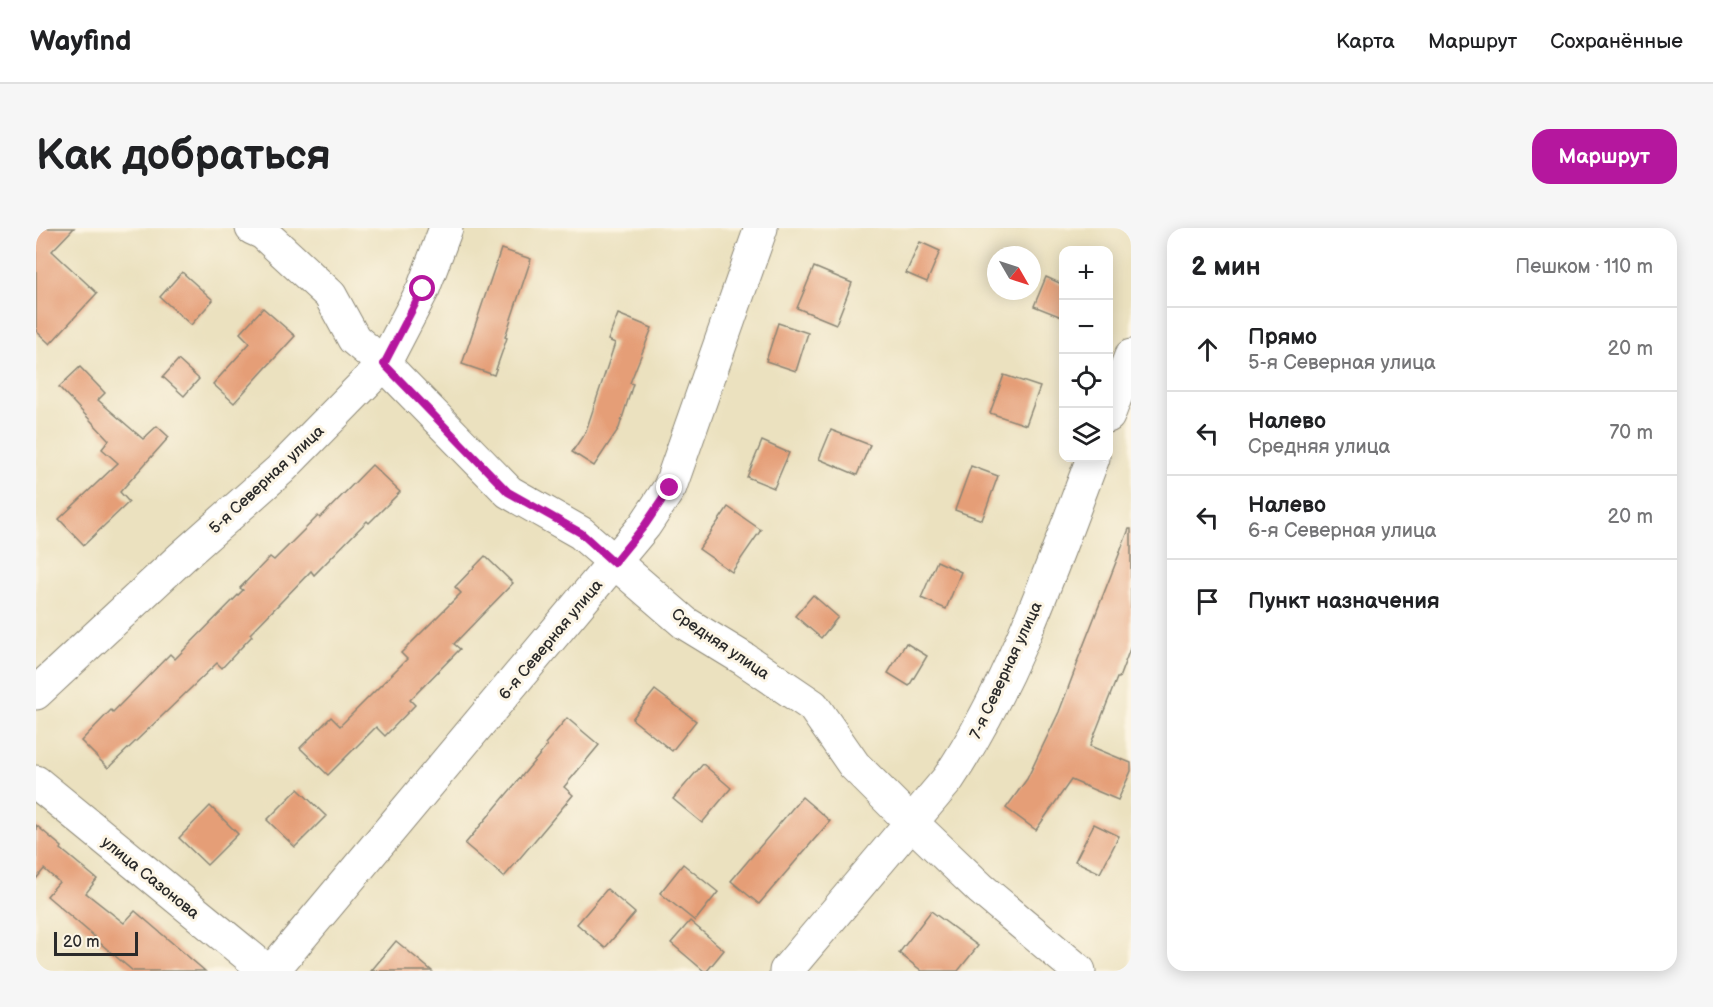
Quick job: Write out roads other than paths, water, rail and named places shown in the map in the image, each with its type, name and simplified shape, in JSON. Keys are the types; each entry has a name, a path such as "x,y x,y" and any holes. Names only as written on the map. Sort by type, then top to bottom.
{"street":[{"name":"Средняя улица","path":"252,228 263,233 330,295 354,339 384,364 508,492 581,533 685,623 744,659 813,706 854,765 911,822 981,889 1079,971"},
{"name":"5-я Северная улица","path":"36,693 182,557 280,470 384,364 423,289 446,228"},
{"name":"6-я Северная улица","path":"272,971 614,563 645,525 670,488 761,228"},
{"path":"1111,408 1131,356"},
{"name":"7-я Северная улица","path":"786,971 948,779 969,748 1007,673 1052,567 1091,462"},
{"name":"улица Сазонова","path":"36,782 267,971"}]}
